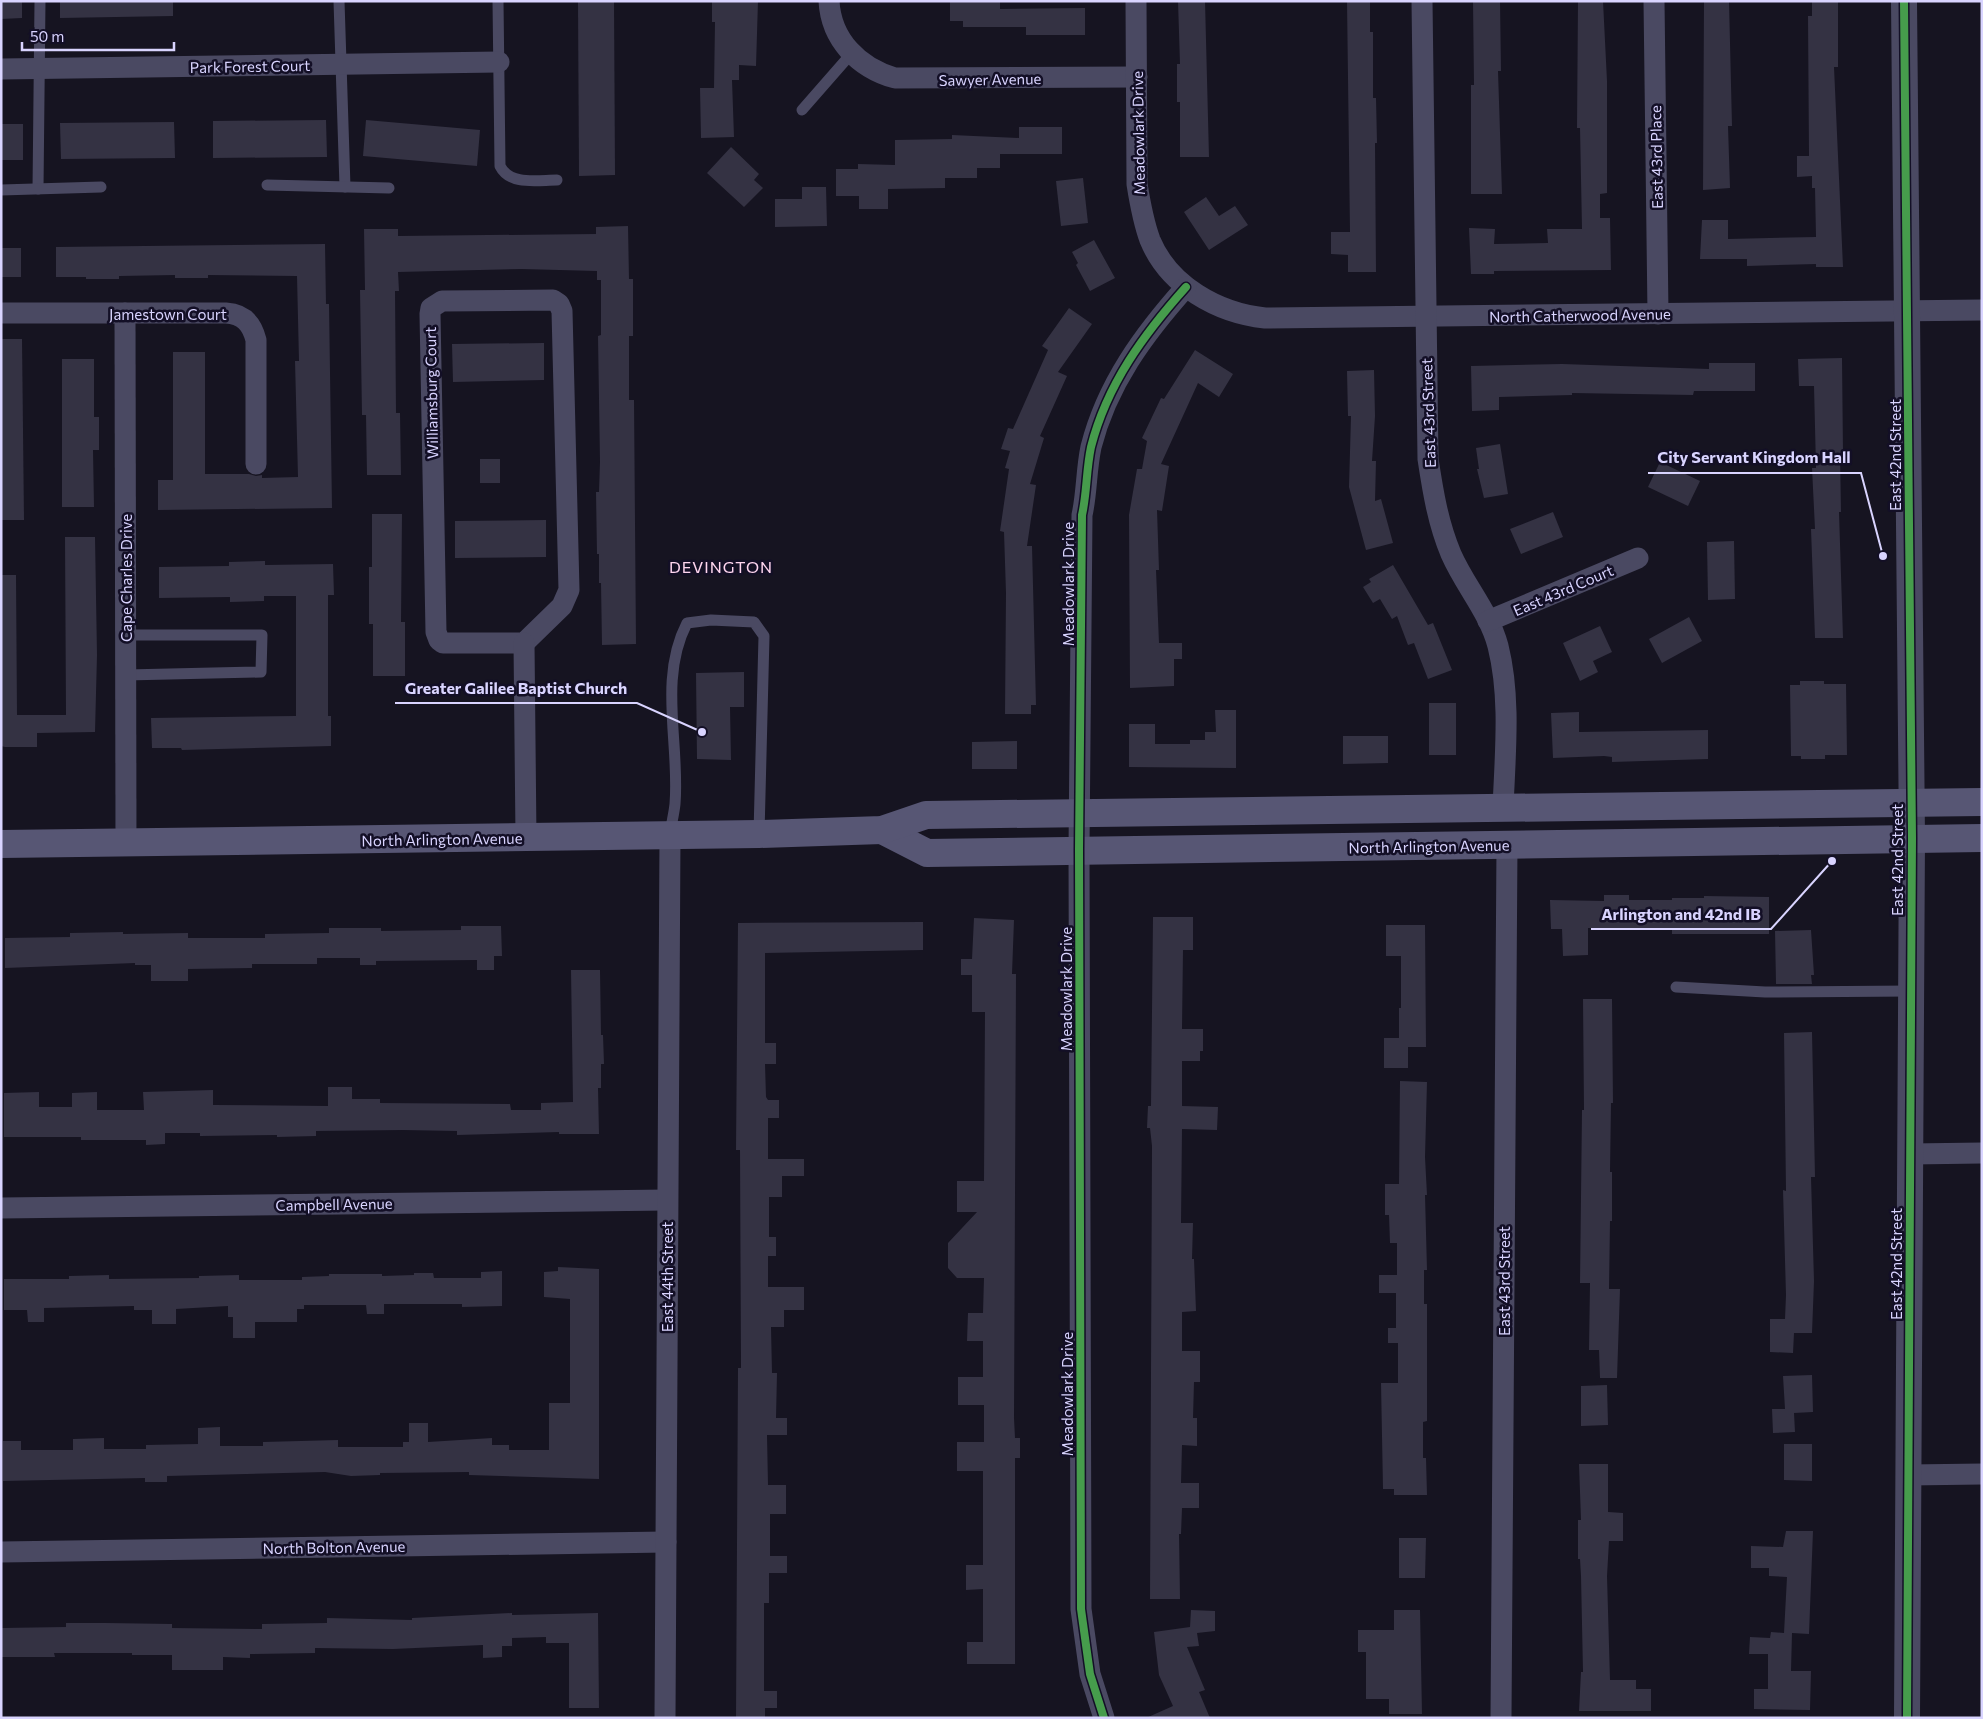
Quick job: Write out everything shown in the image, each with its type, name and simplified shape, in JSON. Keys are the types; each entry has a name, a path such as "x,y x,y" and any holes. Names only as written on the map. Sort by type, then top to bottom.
{"main road":[{"name":"North Arlington Avenue","path":"1,844 759,834 882,830 926,815 1982,802"},
{"name":"North Arlington Avenue","path":"882,830 926,853 1982,838"}],"street":[{"name":"Sawyer Avenue","path":"828,1 837,34 851,54 870,69 883,75 907,80 1137,77"},
{"name":"Meadowlark Drive","path":"1104,1718 1090,1674 1081,1609 1079,850 1081,813 1082,516 1085,477 1092,446 1115,383 1146,333 1186,287 1155,249 1141,213 1137,184 1136,1"},
{"name":"East 43rd Street","path":"1422,1 1428,459 1435,507 1451,554 1488,622 1502,662 1505,687 1503,808"},
{"name":"East 43rd Place","path":"1654,1 1658,314"},
{"name":"East 42nd Street","path":"1904,1 1909,311 1912,838 1907,1718"},
{"name":"Park Forest Court","path":"1,69 499,62"},
{"name":"North Catherwood Avenue","path":"1186,287 1201,298 1220,307 1256,317 1982,310"},
{"name":"Williamsburg Court","path":"553,300 559,304 562,311 568,590 562,606 524,643 448,644 438,640 436,632 430,314 431,308 442,301 553,300"},
{"name":"Jamestown Court","path":"1,314 226,313 238,315 247,321 256,340 256,464"},
{"name":"Cape Charles Drive","path":"126,314 126,842"},
{"name":"East 43rd Court","path":"1488,622 1638,558"},
{"path":"524,643 526,838"},
{"name":"East 44th Street","path":"666,1718 670,836"},
{"name":"East 43rd Street","path":"1501,1718 1507,845"},
{"path":"1911,1154 1982,1153"},
{"name":"Campbell Avenue","path":"1,1208 667,1200"},
{"path":"1909,1475 1982,1474"},
{"name":"North Bolton Avenue","path":"1,1552 666,1542"}],"lane":[{"path":"38,189 40,1"},
{"path":"339,1 339,64 345,187"},
{"path":"498,1 499,158 503,172 516,180 557,180"},
{"path":"802,110 851,54"},
{"path":"267,185 389,188"},
{"path":"1,190 101,187"},
{"path":"670,836 675,804 672,694 677,642 687,623 711,620 754,622 764,636 759,834"},
{"path":"126,635 262,635 261,672 126,675"},
{"path":"1676,987 1765,992 1911,991"}],"building":[{"path":"1,1 22,1 22,18 1,19"},
{"path":"60,1 173,1 173,16 60,18"},
{"path":"578,1 614,1 615,175 579,176"},
{"path":"712,1 758,1 756,66 739,65 739,80 732,80 734,137 701,138 700,88 714,88 715,22 712,22"},
{"path":"950,1 1000,1 1000,9 1085,8 1085,35 1026,35 1026,27 963,27 963,21 950,21"},
{"path":"1178,1 1205,1 1209,157 1180,157 1180,102 1177,102 1177,64 1180,64"},
{"path":"1347,1 1370,1 1370,32 1373,32 1373,98 1376,98 1377,143 1375,143 1376,272 1348,272 1348,255 1331,254 1331,232 1350,232"},
{"path":"1473,1 1500,1 1501,71 1498,71 1502,194 1471,194 1471,85 1474,85"},
{"path":"1578,1 1603,1 1607,81 1607,193 1600,194 1600,218 1610,218 1611,270 1494,271 1494,274 1471,274 1469,228 1495,229 1494,244 1548,243 1547,229 1582,229 1580,128 1577,128"},
{"path":"1704,1 1729,1 1732,126 1728,126 1730,188 1703,190"},
{"path":"1812,1 1838,1 1838,67 1834,67 1843,267 1816,267 1816,264 1747,266 1747,259 1700,259 1702,220 1728,220 1728,239 1816,237 1815,188 1812,188 1812,176 1797,177 1797,156 1809,156 1808,16 1812,16"},
{"path":"326,120 327,157 213,158 213,121"},
{"path":"366,120 480,130 477,166 363,156"},
{"path":"174,122 175,158 61,159 60,123"},
{"path":"1,124 23,124 23,160 1,160"},
{"path":"1019,127 1062,127 1062,154 1000,154 1000,168 977,168 977,178 945,178 945,188 888,189 888,209 859,209 859,196 836,196 836,169 858,169 858,164 895,165 895,140 952,139 952,135 1019,138"},
{"path":"731,147 759,174 754,180 763,188 744,207 707,173"},
{"path":"1083,178 1088,223 1061,226 1056,181"},
{"path":"802,187 826,187 827,226 775,227 775,199 802,199"},
{"path":"1206,197 1219,216 1235,206 1248,225 1209,250 1184,212"},
{"path":"628,226 629,279 633,279 633,336 629,336 629,400 634,400 636,644 602,645 596,492 599,492 600,462 598,336 601,335 601,280 597,280 597,271 522,269 398,272 399,291 395,291 396,413 400,413 401,475 367,475 366,415 362,415 360,290 365,290 364,229 398,229 398,236 596,234 596,227"},
{"path":"1094,240 1115,278 1090,291 1076,265 1078,263 1072,252"},
{"path":"325,244 326,304 329,304 332,508 158,510 158,480 173,480 173,352 205,352 205,474 249,474 262,475 262,478 298,477 295,361 299,361 297,276 208,275 208,278 175,278 175,275 119,276 119,279 56,277 56,247"},
{"path":"1,248 21,248 21,277 1,277"},
{"path":"1069,308 1092,324 1058,372 1067,376 1040,436 1044,438 1030,484 1036,485 1027,546 1032,546 1036,705 1031,705 1031,714 1005,714 1006,593 1004,532 1000,531 1009,469 1005,468 1010,451 1001,449 1008,428 1013,429 1048,350 1042,346"},
{"path":"1,339 22,339 24,520 1,520"},
{"path":"544,343 544,380 453,382 452,344"},
{"path":"1195,350 1233,374 1219,397 1198,383 1161,464 1169,466 1162,511 1157,510 1159,570 1156,570 1159,643 1182,643 1182,659 1174,659 1174,686 1130,688 1129,515 1137,469 1142,469 1147,441 1142,438 1161,398 1164,399"},
{"path":"1842,358 1843,453 1840,453 1841,512 1839,512 1843,638 1815,638 1811,529 1815,529 1812,468 1816,468 1814,386 1799,386 1798,359"},
{"path":"62,359 94,359 94,417 99,417 99,450 93,450 94,507 62,507"},
{"path":"1709,363 1755,363 1755,391 1694,391 1693,395 1572,393 1572,395 1499,397 1499,410 1472,411 1471,366 1562,364 1709,369"},
{"path":"1374,370 1375,416 1372,461 1376,461 1375,501 1381,499 1393,543 1366,550 1349,487 1351,416 1348,416 1347,371"},
{"path":"1500,444 1508,494 1484,498 1477,469 1479,469 1476,448"},
{"path":"480,459 500,459 500,483 480,483"},
{"path":"1660,462 1700,481 1688,506 1648,487"},
{"path":"1553,512 1563,537 1521,554 1510,529"},
{"path":"372,514 402,514 401,622 405,622 405,676 373,676 373,624 369,624 369,567 372,567"},
{"path":"546,520 546,557 455,558 455,521"},
{"path":"65,537 95,537 97,655 95,732 37,733 37,747 1,746 1,575 16,575 17,715 66,715"},
{"path":"1734,541 1735,599 1708,600 1707,542"},
{"path":"265,561 265,565 333,564 334,595 328,595 328,716 331,716 331,746 182,750 181,748 152,748 151,718 296,716 296,596 264,596 264,601 230,602 230,597 159,598 159,567 229,566 229,562"},
{"path":"1393,565 1428,625 1433,623 1452,670 1428,679 1414,643 1408,645 1397,616 1392,619 1380,599 1373,603 1363,587 1371,582 1369,579"},
{"path":"1689,617 1702,641 1662,663 1649,639"},
{"path":"1600,626 1612,652 1593,661 1598,672 1580,681 1563,643"},
{"path":"744,672 744,707 730,707 731,760 697,759 696,673"},
{"path":"1800,681 1824,681 1824,684 1846,684 1847,755 1825,755 1825,759 1801,759 1801,756 1791,756 1790,685 1800,685"},
{"path":"1429,703 1456,703 1456,755 1429,755"},
{"path":"1215,710 1236,710 1236,768 1129,767 1129,724 1155,724 1155,744 1190,744 1190,740 1205,740 1205,732 1216,732"},
{"path":"1579,712 1579,732 1708,730 1708,759 1612,762 1612,757 1604,756 1553,758 1551,713"},
{"path":"1343,736 1388,736 1388,763 1343,764"},
{"path":"1017,741 1017,769 972,769 972,742"},
{"path":"1604,895 1629,895 1629,900 1672,900 1672,898 1704,898 1704,896 1769,897 1769,934 1672,934 1672,928 1588,928 1588,955 1563,956 1562,929 1551,929 1550,900 1604,901"},
{"path":"1153,917 1193,917 1193,950 1183,950 1182,1029 1203,1029 1203,1051 1200,1051 1200,1061 1182,1061 1182,1106 1218,1107 1217,1130 1182,1129 1181,1223 1193,1223 1192,1259 1194,1259 1196,1311 1182,1312 1182,1351 1200,1351 1200,1382 1194,1382 1193,1418 1197,1418 1197,1446 1182,1445 1181,1483 1199,1483 1199,1508 1182,1508 1181,1534 1179,1534 1180,1599 1150,1599 1152,1146 1150,1128 1147,1128 1148,1106 1151,1106"},
{"path":"974,918 1014,920 1012,974 1016,974 1014,1418 1015,1438 1020,1438 1020,1458 1015,1458 1015,1664 967,1664 967,1642 983,1642 983,1589 966,1590 966,1565 983,1565 983,1471 957,1471 957,1442 984,1442 984,1405 958,1405 958,1377 983,1377 983,1341 967,1341 968,1313 983,1313 984,1278 957,1278 948,1268 948,1243 977,1212 957,1212 957,1181 984,1181 985,1012 972,1012 972,975 961,975 961,959 972,959"},
{"path":"923,922 923,950 765,953 765,1043 776,1043 776,1064 765,1064 766,1097 768,1100 779,1100 779,1118 768,1118 768,1159 804,1159 804,1176 782,1176 782,1197 769,1197 769,1237 776,1237 776,1256 768,1256 768,1287 804,1287 804,1310 784,1310 784,1327 771,1327 772,1373 777,1373 776,1418 787,1418 787,1435 767,1435 768,1485 786,1485 786,1514 770,1514 770,1556 787,1556 787,1573 769,1573 769,1603 764,1603 764,1691 777,1691 777,1708 765,1708 765,1718 736,1718 738,1368 741,1368 740,1150 736,1150 738,923"},
{"path":"1386,925 1425,925 1426,1047 1408,1047 1408,1068 1384,1068 1384,1038 1399,1038 1399,1008 1401,1008 1401,956 1386,956"},
{"path":"461,926 501,926 502,956 494,956 494,970 477,970 477,960 376,961 376,965 360,965 360,958 317,958 317,964 252,964 252,968 188,969 188,981 151,981 151,965 135,965 135,963 5,968 5,938 70,937 70,933 123,932 123,934 188,933 188,938 265,938 265,934 329,933 329,928 381,928 381,931 461,930"},
{"path":"1811,930 1814,975 1811,975 1812,984 1776,984 1775,931"},
{"path":"571,970 600,970 601,1035 603,1035 604,1064 601,1064 601,1088 598,1088 599,1134 559,1134 559,1132 457,1135 457,1131 403,1130 316,1131 316,1136 277,1137 277,1135 200,1136 200,1133 165,1133 165,1144 146,1145 146,1140 81,1140 81,1137 4,1137 4,1093 39,1092 39,1107 72,1107 72,1093 97,1092 97,1110 144,1110 143,1092 213,1090 213,1105 328,1106 328,1087 352,1087 352,1099 380,1099 380,1103 510,1104 511,1110 541,1110 541,1103 573,1102"},
{"path":"1583,999 1612,999 1613,1103 1611,1103 1610,1172 1612,1172 1612,1221 1610,1221 1609,1289 1620,1289 1617,1378 1600,1378 1599,1350 1589,1350 1590,1283 1580,1283 1582,1110 1584,1110"},
{"path":"1812,1032 1815,1177 1811,1177 1814,1281 1812,1333 1794,1333 1793,1353 1770,1352 1770,1319 1785,1319 1783,1190 1786,1191 1784,1033"},
{"path":"1400,1081 1427,1082 1425,1157 1427,1195 1425,1195 1427,1270 1424,1270 1424,1304 1427,1304 1427,1421 1423,1422 1423,1458 1426,1458 1427,1495 1394,1495 1394,1489 1383,1489 1381,1383 1398,1383 1398,1343 1388,1343 1388,1328 1396,1328 1396,1293 1379,1293 1379,1275 1397,1275 1397,1243 1390,1243 1389,1215 1385,1215 1385,1184 1399,1184"},
{"path":"558,1267 599,1269 599,1479 469,1475 469,1472 380,1473 380,1475 351,1476 325,1472 167,1476 167,1482 145,1482 145,1478 3,1481 3,1441 21,1441 21,1450 73,1450 73,1439 104,1438 104,1449 146,1449 146,1445 198,1444 198,1428 220,1427 220,1446 263,1446 263,1442 338,1440 338,1447 403,1447 403,1442 409,1442 409,1423 428,1423 428,1442 492,1438 492,1445 509,1445 509,1450 549,1450 549,1403 570,1403 570,1299 544,1297 544,1272 558,1271"},
{"path":"502,1271 502,1306 462,1307 462,1304 384,1304 384,1314 367,1314 366,1305 304,1305 304,1309 297,1309 297,1322 255,1322 255,1338 233,1338 233,1317 228,1317 228,1306 176,1309 176,1324 152,1324 152,1310 134,1310 134,1306 44,1308 44,1322 28,1322 27,1310 4,1310 4,1279 69,1279 69,1276 109,1275 109,1279 199,1278 199,1276 239,1275 239,1280 302,1280 302,1277 329,1276 329,1274 382,1274 382,1276 414,1275 414,1273 433,1273 434,1278 481,1278 481,1272"},
{"path":"1812,1375 1813,1412 1794,1413 1795,1432 1773,1433 1772,1409 1785,1409 1783,1376"},
{"path":"1607,1385 1608,1425 1581,1426 1581,1386"},
{"path":"1784,1444 1812,1444 1812,1481 1784,1480"},
{"path":"1579,1464 1608,1464 1608,1512 1623,1513 1623,1541 1609,1541 1607,1576 1610,1680 1636,1680 1636,1689 1651,1689 1651,1711 1579,1711 1581,1672 1583,1672 1581,1576 1580,1559 1578,1559 1578,1520 1581,1520"},
{"path":"1786,1531 1813,1531 1809,1634 1792,1633 1791,1671 1811,1671 1810,1710 1754,1709 1754,1689 1768,1689 1768,1654 1749,1654 1750,1637 1770,1638 1771,1632 1784,1633 1787,1577 1769,1576 1769,1568 1751,1568 1751,1546 1783,1547"},
{"path":"1399,1538 1426,1538 1425,1578 1399,1578"},
{"path":"1191,1610 1215,1611 1215,1631 1197,1633 1199,1646 1187,1647 1205,1690 1199,1692 1210,1718 1146,1718 1173,1706 1159,1675 1154,1632 1190,1627"},
{"path":"1394,1610 1420,1610 1422,1714 1389,1714 1389,1699 1366,1699 1366,1652 1358,1652 1358,1630 1394,1630"},
{"path":"512,1613 512,1615 598,1613 599,1708 569,1708 569,1643 546,1643 546,1637 512,1638 512,1646 502,1646 502,1657 483,1658 483,1645 393,1649 315,1648 315,1653 250,1654 250,1658 223,1657 223,1670 172,1670 172,1655 54,1653 55,1657 2,1657 2,1628 66,1627 66,1623 106,1623 172,1624 172,1628 262,1629 262,1624 327,1623 327,1618 412,1620 412,1618"}],"cycle path":[{"path":"1904,1 1912,838 1907,1718"},
{"path":"1104,1718 1090,1674 1081,1609 1079,850 1082,515 1091,447 1107,402 1117,381 1142,342 1186,287"}],"place":[{"name":"City Servant Kingdom Hall","path":"1883,556"},
{"name":"Greater Galilee Baptist Church","path":"702,732"},
{"name":"Arlington and 42nd IB","path":"1832,861"}],"district":[{"name":"DEVINGTON","path":"721,566"}]}
